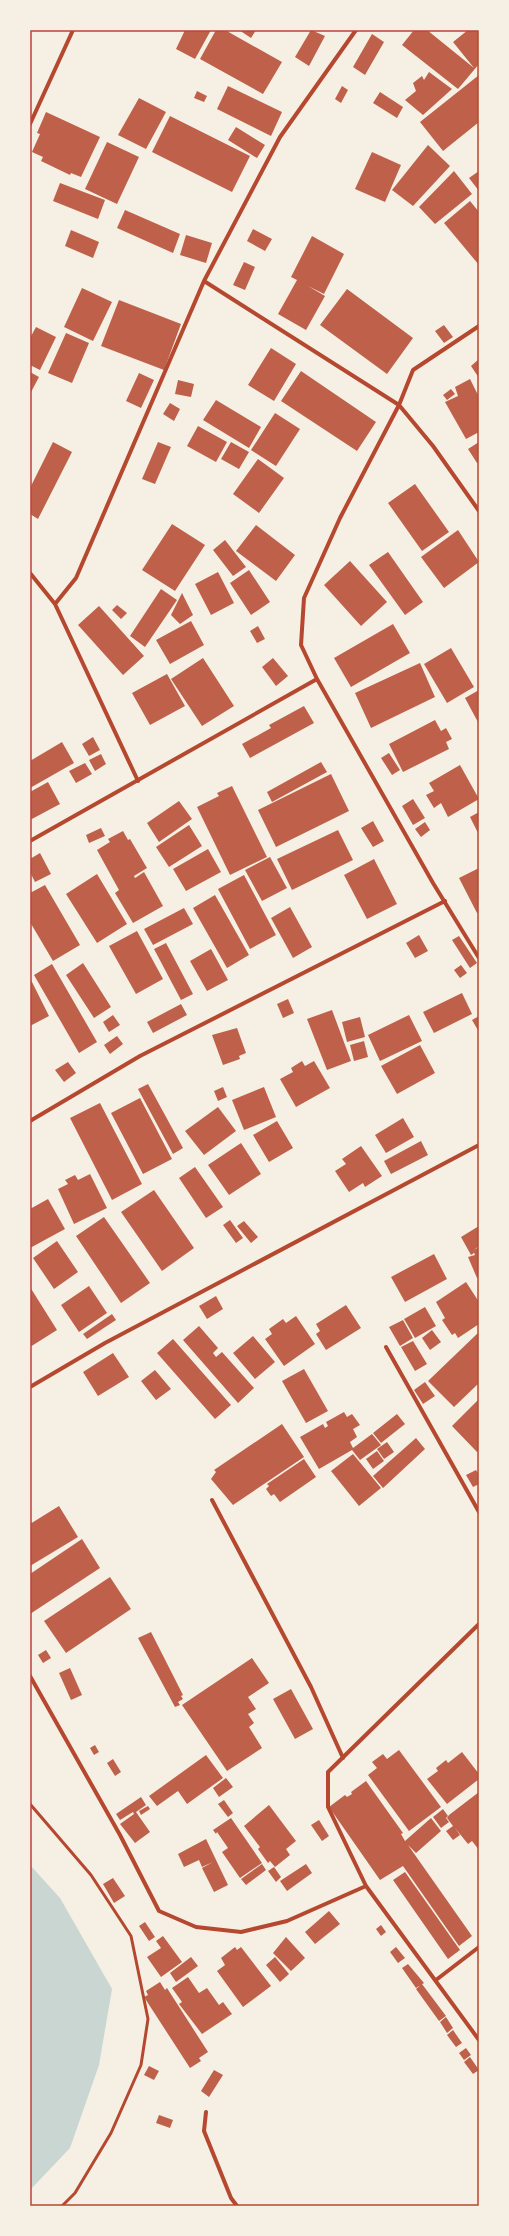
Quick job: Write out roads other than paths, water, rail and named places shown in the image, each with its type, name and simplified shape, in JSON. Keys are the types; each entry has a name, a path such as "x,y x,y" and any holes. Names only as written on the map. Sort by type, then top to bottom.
{"street":[{"path":"30,124 73,30"},
{"path":"55,604 76,578 204,281 280,136 356,30"},
{"path":"204,281 399,405 433,446 479,511"},
{"path":"479,326 413,370 399,405 340,518 304,598 301,645 317,678 433,883 446,901 479,958"},
{"path":"30,573 55,604 138,781"},
{"path":"30,841 317,678"},
{"path":"30,1121 140,1056 446,901"},
{"path":"30,1387 104,1343 479,1144"},
{"path":"386,1347 479,1512"},
{"path":"212,1500 311,1687 343,1758"},
{"path":"479,1624 328,1772 328,1807 366,1886 479,2040"},
{"path":"30,1676 120,1836 159,1911 196,1927 241,1932 287,1921 366,1886"},
{"path":"436,1980 479,1947"},
{"path":"206,2112 204,2131 231,2198 237,2206"}],"lane":[{"path":"30,1804 91,1875 131,1936 148,2019 140,2065 111,2133 75,2193 62,2206"}]}
